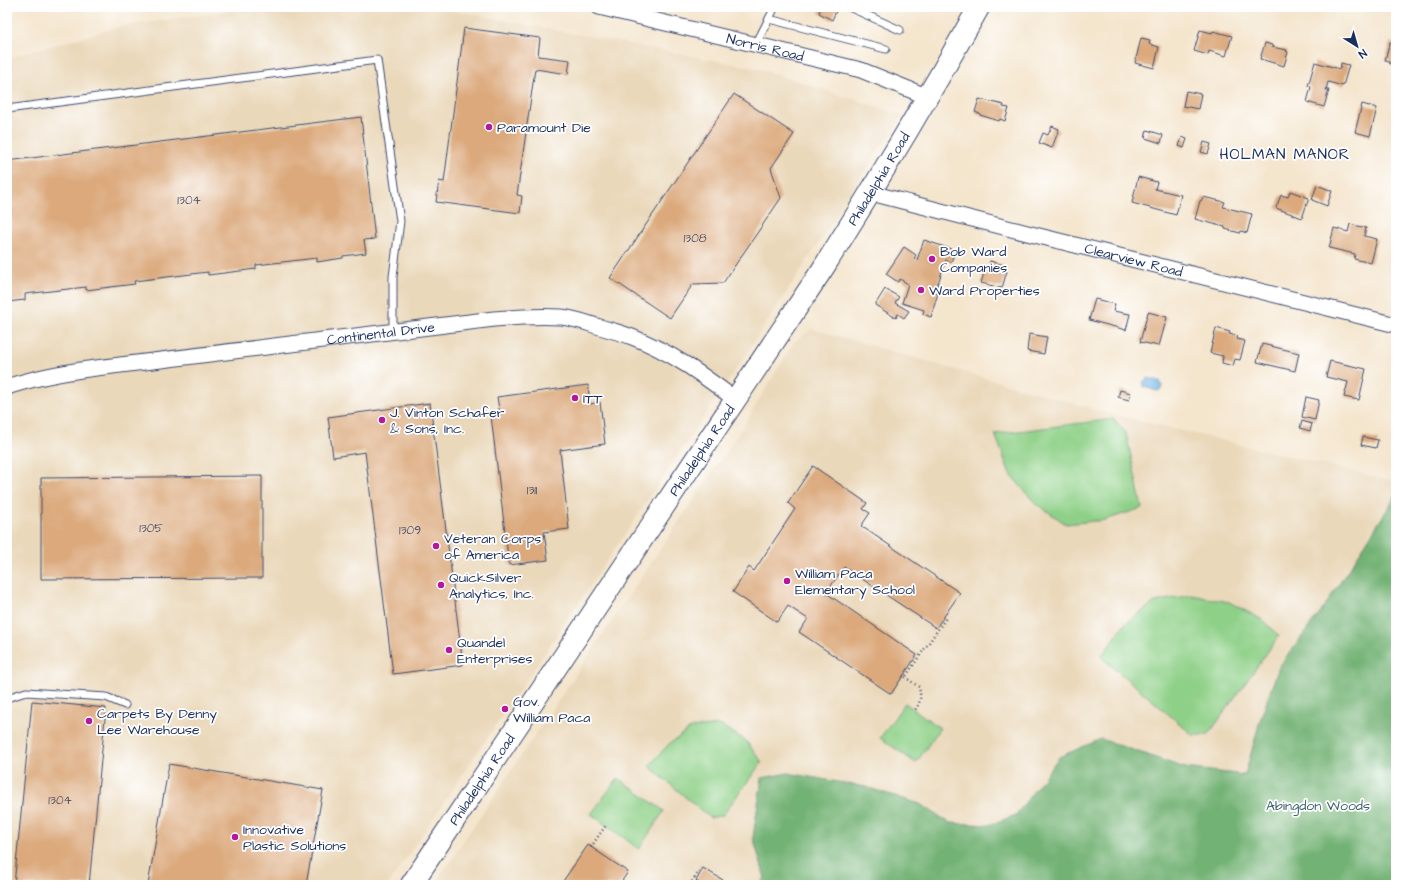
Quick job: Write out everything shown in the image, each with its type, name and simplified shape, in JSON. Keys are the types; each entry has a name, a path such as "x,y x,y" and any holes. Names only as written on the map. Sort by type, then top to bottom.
{"main road":[{"name":"Philadelphia Road","path":"411,885 818,276 871,193 979,7"}],"street":[{"name":"Norris Road","path":"599,7 861,70 928,97"},
{"name":"Clearview Road","path":"871,193 1396,325"},
{"name":"Continental Drive","path":"7,387 29,379 64,372 514,317 562,317 632,336 655,347 694,370 736,400"}],"lane":[{"path":"756,44 775,7"},
{"path":"849,7 900,30"},
{"path":"769,19 886,49"},
{"path":"7,109 377,60 400,221 392,277 393,331"},
{"path":"7,698 26,692 98,696 106,697 125,705"}],"path":[{"path":"916,710 920,703 921,696 919,687 904,677 946,618 944,617"},
{"path":"591,847 606,825"},
{"path":"690,885 701,868"}],"shaded area":[{"path":"258,7 434,7 760,69 902,115 739,365 388,885 7,885 7,58 123,26"},
{"path":"812,329 1112,414 1396,482 1396,496 1325,606 1279,667 1261,717 1245,775 1185,768 1101,739 1059,757 1016,815 989,825 950,823 920,804 866,787 788,773 762,778 753,837 765,878 758,885 434,885 742,428 794,342"}],"green space":[{"path":"1114,419 1126,433 1142,508 1105,520 1066,524 1035,503 1010,474 995,434"},
{"name":"Abingdon Woods","path":"1396,496 1396,885 758,885 765,878 753,837 762,778 788,773 866,787 920,804 950,823 989,825 1016,815 1059,757 1101,739 1185,768 1245,775 1261,717 1279,667 1325,606"},
{"path":"1191,595 1229,602 1261,619 1279,636 1208,735 1193,735 1101,657 1124,625 1155,602"},
{"path":"905,703 940,728 916,763 880,738"},
{"path":"720,725 745,740 762,762 723,815 710,818 649,766 669,744 692,728"},
{"path":"618,778 664,811 639,849 591,814"}],"water":[{"path":"1148,378 1160,381 1162,386 1160,390 1157,391 1143,387 1143,382"}],"building":[{"path":"821,7 838,7 832,20 819,13"},
{"name":"Paramount Die","path":"464,28 540,38 538,56 570,60 568,74 535,69 517,195 522,196 520,213 436,202 439,181 444,182"},
{"path":"1200,30 1212,33 1213,31 1232,36 1226,56 1209,51 1208,55 1194,51"},
{"path":"1141,38 1150,40 1149,44 1159,47 1154,68 1135,63"},
{"path":"1390,42 1396,44 1396,66 1389,63 1390,61 1385,60"},
{"path":"1265,43 1272,45 1272,47 1287,50 1286,51 1288,52 1284,66 1260,59"},
{"path":"1315,62 1340,69 1341,63 1349,65 1343,86 1328,82 1326,90 1329,90 1324,107 1307,102 1311,87 1308,86"},
{"path":"1186,91 1201,94 1198,109 1183,106"},
{"path":"734,94 794,134 771,168 781,198 723,283 693,284 670,318 610,278"},
{"path":"979,99 1004,105 1003,107 1009,108 1005,121 1000,119 999,121 975,112"},
{"path":"1362,104 1377,108 1370,136 1355,132"},
{"path":"361,117 375,239 364,240 366,253 343,256 343,258 317,262 317,258 256,265 256,269 208,275 208,272 134,281 135,284 86,290 86,287 25,294 25,300 7,302 7,161"},
{"path":"1052,126 1059,129 1052,148 1039,143 1043,133 1048,135"},
{"path":"1147,130 1163,135 1161,143 1145,138"},
{"path":"1182,137 1187,139 1184,148 1179,146"},
{"path":"1204,142 1211,144 1208,154 1201,152"},
{"path":"1138,177 1157,182 1155,189 1181,195 1176,215 1132,203"},
{"path":"1317,185 1332,191 1327,206 1312,200"},
{"path":"1290,191 1309,198 1302,218 1276,208 1281,195 1288,197"},
{"path":"1203,197 1225,202 1223,207 1252,214 1247,233 1241,231 1240,233 1225,229 1225,227 1195,219 1200,201"},
{"path":"1350,224 1366,228 1364,236 1377,239 1371,263 1354,259 1355,254 1329,248 1334,228 1348,232"},
{"path":"924,240 951,249 950,250 955,252 951,262 946,260 935,292 938,293 931,317 923,314 924,310 902,303 908,284 900,279 898,282 886,274 904,247 916,255 914,258 917,260"},
{"path":"990,261 1003,265 1002,270 1007,271 1002,288 981,283 986,266 989,267"},
{"path":"885,289 899,297 895,303 909,311 904,318 898,314 896,318 875,305"},
{"path":"1095,299 1115,304 1113,311 1130,314 1126,330 1089,320"},
{"path":"1148,312 1167,317 1159,346 1140,342"},
{"path":"1216,328 1230,332 1229,334 1238,336 1237,339 1245,341 1240,360 1235,359 1233,366 1222,363 1223,356 1210,353"},
{"path":"1029,334 1047,337 1044,354 1027,351"},
{"path":"1262,344 1299,353 1295,371 1257,362"},
{"path":"1330,361 1366,369 1359,400 1344,397 1348,382 1326,377"},
{"path":"588,385 590,404 600,402 605,444 560,450 569,529 544,532 548,560 509,565 491,416 500,415 497,397"},
{"path":"1120,390 1131,393 1129,400 1118,397"},
{"path":"1306,397 1319,400 1315,420 1302,417"},
{"path":"430,403 463,665 393,674 365,452 333,457 328,417"},
{"path":"1302,421 1312,424 1310,431 1300,428"},
{"path":"1363,437 1378,440 1376,448 1361,445"},
{"name":"William Paca Elementary School","path":"813,466 867,503 863,509 870,513 861,526 960,593 936,628 844,567 826,593 917,655 891,694 799,632 808,619 788,606 777,622 733,592 749,567 754,571 795,509 788,503"},
{"path":"262,476 262,578 41,579 41,478"},
{"path":"32,701 106,708 89,885 14,885"},
{"name":"Innovative Plastic Solutions","path":"169,764 323,790 306,885 148,885"},
{"path":"588,845 628,872 619,885 561,884"},
{"path":"703,868 723,880 720,885 702,885 696,881"}],"place":[{"name":"Paramount Die","path":"489,127"},
{"name":"Bob Ward Companies","path":"932,259"},
{"name":"Ward Properties","path":"921,290"},
{"name":"ITT","path":"575,398"},
{"name":"J. Vinton Schafer & Sons, Inc.","path":"382,420"},
{"name":"Veteran Corps of America","path":"436,546"},
{"name":"William Paca Elementary School","path":"787,581"},
{"name":"QuickSilver Analytics, Inc.","path":"441,585"},
{"name":"Quandel Enterprises","path":"449,650"},
{"name":"Gov. William Paca","path":"505,709"},
{"name":"Carpets By Denny Lee Warehouse","path":"89,721"},
{"name":"Innovative Plastic Solutions","path":"235,837"}],"district":[{"name":"HOLMAN MANOR","path":"1285,154"}]}
